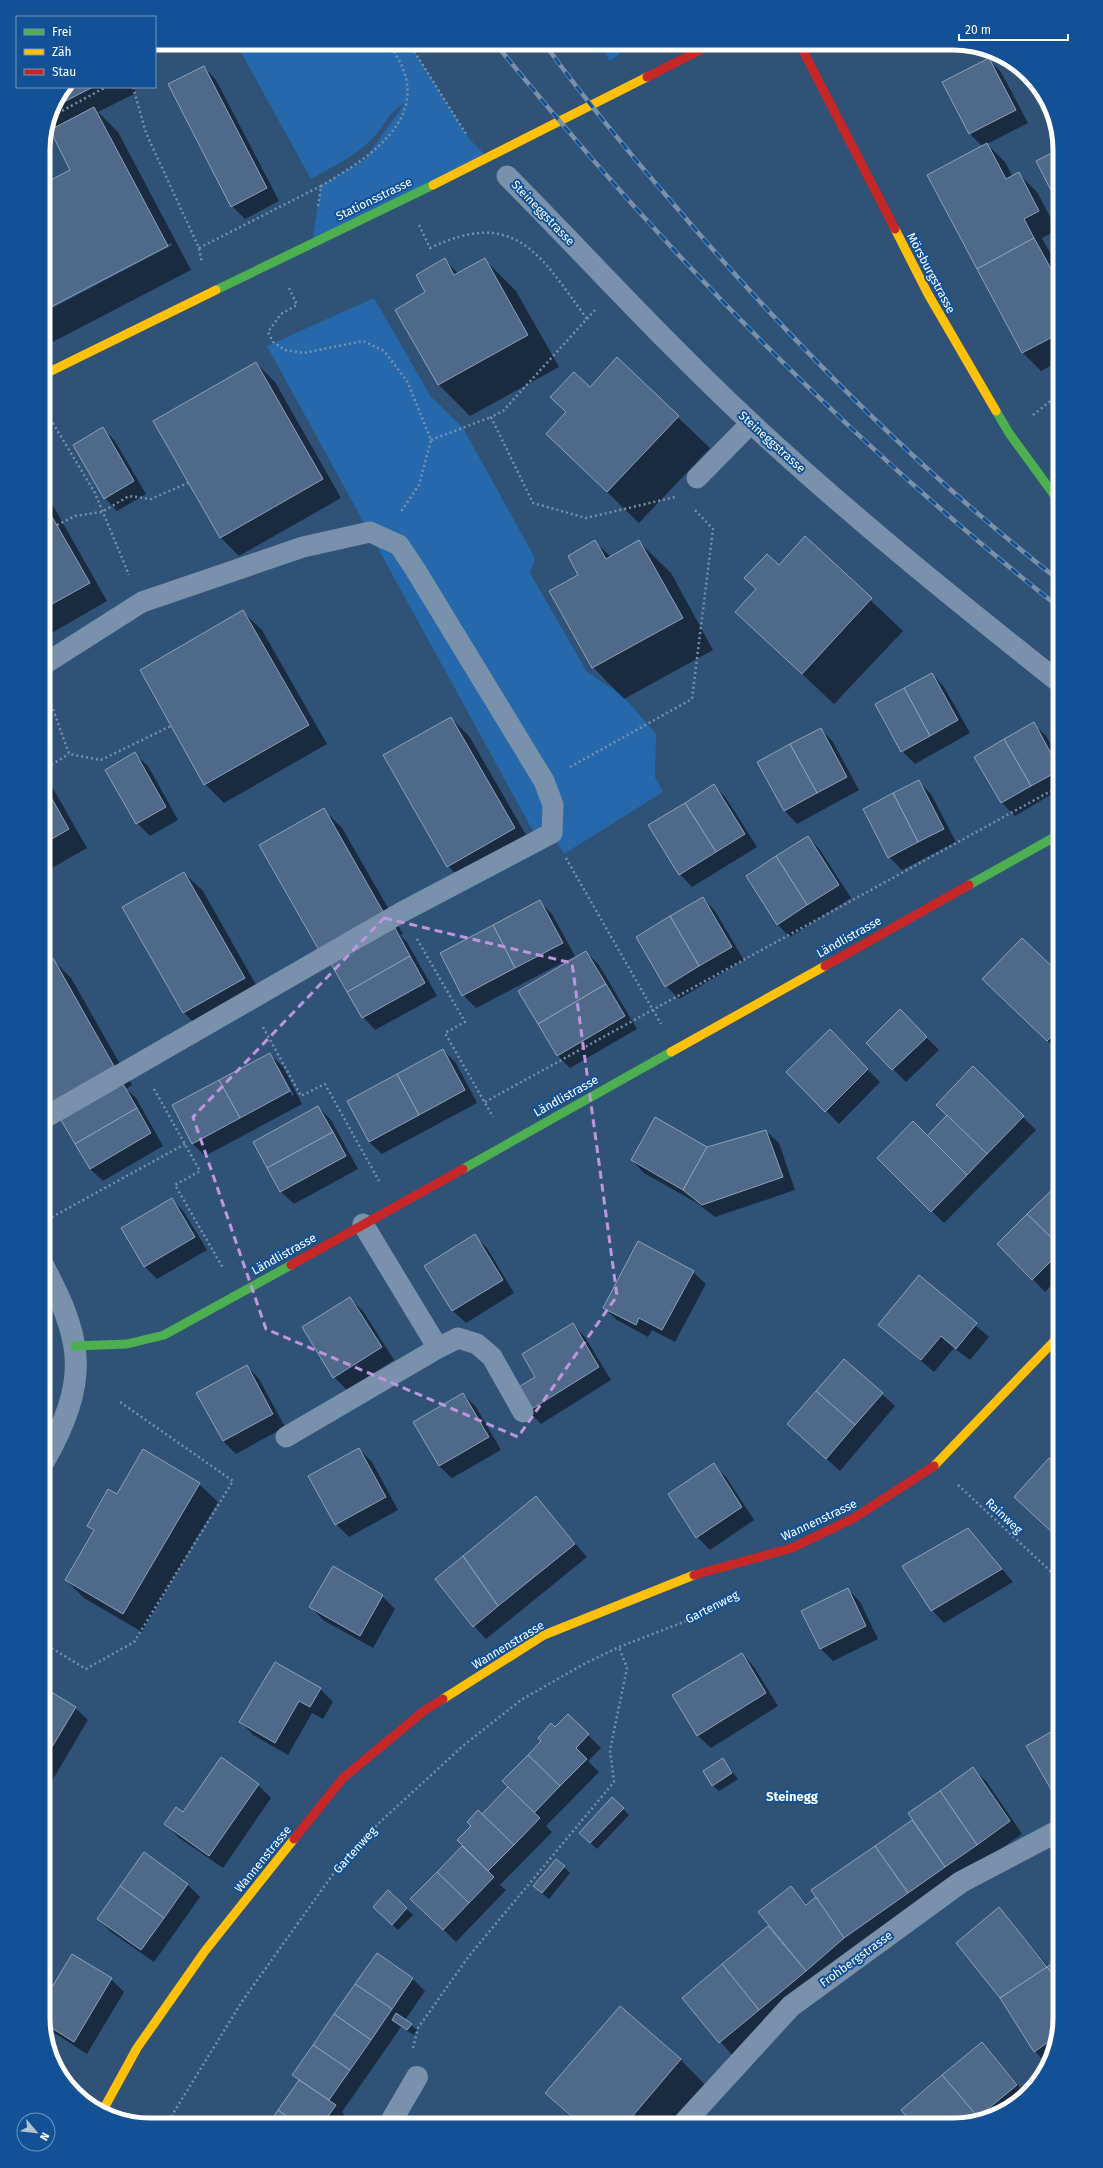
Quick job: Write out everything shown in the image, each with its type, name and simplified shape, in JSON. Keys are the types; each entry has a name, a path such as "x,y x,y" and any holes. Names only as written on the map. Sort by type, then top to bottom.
{"street":[{"name":"Stationsstrasse","path":"50,372 312,242 488,158 700,50"},
{"name":"Mörsburgstrasse","path":"803,50 928,294 1009,433 1053,493"},
{"name":"Ländlistrasse","path":"75,1346 113,1346 147,1342 177,1329 675,1048 1053,838"},
{"path":"50,1279 66,1312 75,1346 73,1389 69,1407 59,1433 50,1450"},
{"name":"Wannenstrasse","path":"105,2107 137,2048 205,1951 343,1778 425,1710 544,1636 683,1578 792,1548 854,1518 936,1465 1053,1342"},
{"name":"Frohbergstrasse","path":"688,2118 791,2006 961,1882 1053,1834"},
{"path":"393,2118 417,2077"}],"lane":[{"name":"Steineggstrasse","path":"507,176 658,334 751,423 890,547 1053,677"},
{"path":"697,478 751,423"},
{"path":"50,661 142,602 303,547 370,532 399,545 544,781 553,805 552,833 402,912 50,1115"},
{"path":"363,1224 438,1348"},
{"path":"286,1437 438,1348 458,1338 478,1344 492,1357 523,1412"}],"path":[{"path":"412,50 470,140"},
{"path":"199,248 321,186 375,151 398,123 406,102 408,89 404,68 395,51"},
{"path":"57,113 104,88"},
{"path":"133,88 146,133 199,248 207,294"},
{"path":"312,242 321,186"},
{"path":"420,227 430,248 455,236 476,232 500,233 517,241 542,258 587,318"},
{"path":"288,284 297,304 281,314 268,332 273,342 285,350 304,353 364,341 384,351 407,381 431,440 419,485 400,514 399,545"},
{"path":"431,440 503,411 615,289"},
{"path":"491,417 533,503 586,518 681,496 697,478"},
{"path":"50,418 94,493 142,602"},
{"path":"57,525 75,516 102,512 129,496 151,499 188,482"},
{"path":"544,781 692,699 713,529 681,496"},
{"path":"50,700 69,754"},
{"path":"50,766 69,754 101,760 171,726"},
{"path":"484,1102 1053,790"},
{"path":"552,833 675,1048"},
{"path":"402,912 465,1022 445,1034 508,1142"},
{"path":"249,1000 301,1096 326,1084 393,1207"},
{"path":"139,1063 200,1171 175,1185 238,1294"},
{"path":"50,1218 185,1144"},
{"path":"50,1647 86,1669 134,1642 233,1481 120,1402"},
{"name":"Rainweg","path":"936,1465 1053,1574"},
{"name":"Gartenweg","path":"170,2118 243,2000 336,1870 380,1822 464,1745 521,1700 582,1664 618,1647 694,1618 733,1597"},
{"path":"417,2077 409,2066 418,2028 469,1956 614,1782 610,1750 627,1668 618,1647"}],"highlighted area":[{"path":"384,918 572,963 617,1296 518,1437 266,1329 193,1117"}],"shaded area":[{"path":"240,50 413,50 470,140 488,158 312,242 321,186 365,159 405,103 394,111 377,134 358,151 311,179"},
{"path":"603,50 625,50 610,61"},
{"path":"374,298 431,397 463,428 535,558 530,573 587,672 623,696 656,734 655,777 663,792 564,854 552,833 538,840 267,346"}],"building":[{"path":"989,58 1016,110 969,134 942,82"},
{"path":"204,66 267,188 231,207 168,84"},
{"path":"72,88 91,88 62,103"},
{"path":"94,107 168,246 50,307 50,180 70,170 52,133 52,129"},
{"path":"987,143 1006,179 1019,172 1039,211 1024,219 1034,238 977,269 927,175"},
{"path":"1053,152 1053,194 1036,161"},
{"path":"1034,238 1053,272 1053,337 1022,353 977,269"},
{"path":"445,258 454,275 485,258 528,335 438,385 395,310 425,292 416,275"},
{"path":"617,357 679,416 607,492 546,434 566,412 550,397 574,372 590,387"},
{"path":"256,362 323,479 220,538 153,421"},
{"path":"103,427 134,481 104,499 73,445"},
{"path":"50,513 90,583 50,605"},
{"path":"805,536 872,598 802,674 735,612 756,589 744,578 767,554 779,565"},
{"path":"595,540 606,559 639,540 683,618 592,668 549,591 578,575 568,556"},
{"path":"243,610 309,725 204,785 140,670"},
{"path":"932,673 958,720 930,736 904,688"},
{"path":"904,688 930,736 901,752 875,704"},
{"path":"451,717 515,828 447,867 383,755"},
{"path":"1034,722 1053,757 1053,774 1031,786 1004,739"},
{"path":"821,728 847,777 817,793 790,744"},
{"path":"1004,739 1031,786 1001,803 974,757"},
{"path":"790,744 817,793 784,811 757,762"},
{"path":"135,752 166,807 136,824 105,770"},
{"path":"919,780 944,829 918,842 893,793"},
{"path":"714,784 745,834 716,852 685,803"},
{"path":"893,793 918,842 888,858 863,809"},
{"path":"50,795 69,829 50,840"},
{"path":"685,803 716,852 679,875 648,825"},
{"path":"324,808 385,915 320,952 259,845"},
{"path":"808,836 839,885 807,905 776,856"},
{"path":"776,856 807,905 777,925 746,876"},
{"path":"184,872 245,978 183,1013 122,907"},
{"path":"703,897 732,947 699,966 670,916"},
{"path":"540,900 563,943 515,968 493,925"},
{"path":"670,916 699,966 665,987 636,937"},
{"path":"493,925 515,968 462,996 440,953"},
{"path":"395,928 410,956 347,992 331,964"},
{"path":"1022,938 1053,967 1053,1035 1047,1041 982,979"},
{"path":"586,951 606,984 538,1024 518,991"},
{"path":"410,956 425,983 362,1018 347,992"},
{"path":"53,958 114,1066 50,1103 50,960"},
{"path":"606,984 625,1016 557,1056 538,1024"},
{"path":"900,1009 927,1037 892,1070 866,1043"},
{"path":"830,1029 868,1069 825,1112 786,1072"},
{"path":"443,1049 465,1090 419,1115 397,1074"},
{"path":"270,1053 290,1091 240,1118 219,1080"},
{"path":"973,1066 1024,1116 987,1154 936,1105"},
{"path":"397,1074 419,1115 369,1142 347,1101"},
{"path":"219,1080 240,1118 192,1144 172,1105"},
{"path":"123,1084 137,1108 75,1144 61,1120"},
{"path":"318,1106 333,1132 267,1168 253,1142"},
{"path":"137,1108 151,1133 90,1169 75,1144"},
{"path":"947,1115 987,1154 967,1175 927,1136"},
{"path":"655,1117 707,1147 683,1190 631,1160"},
{"path":"913,1121 967,1175 931,1212 877,1158"},
{"path":"766,1130 783,1177 702,1205 683,1190 707,1147"},
{"path":"333,1132 346,1156 280,1192 267,1168"},
{"path":"1053,1189 1053,1239 1027,1214"},
{"path":"172,1198 195,1237 144,1267 121,1228"},
{"path":"1027,1214 1053,1239 1053,1259 1032,1280 997,1244"},
{"path":"475,1234 503,1280 452,1311 424,1266"},
{"path":"638,1241 694,1271 662,1330 639,1318 636,1325 603,1308"},
{"path":"919,1275 977,1323 956,1349 941,1336 921,1360 878,1325"},
{"path":"350,1297 382,1347 333,1378 302,1327"},
{"path":"573,1323 599,1367 527,1412 514,1390 535,1377 522,1354"},
{"path":"844,1359 883,1393 855,1425 816,1391"},
{"path":"247,1365 273,1414 223,1441 196,1393"},
{"path":"816,1391 855,1425 826,1459 787,1424"},
{"path":"463,1393 489,1437 439,1466 413,1422"},
{"path":"359,1448 386,1497 335,1525 308,1476"},
{"path":"143,1449 200,1483 123,1614 65,1580 94,1530 87,1526 108,1489 117,1494"},
{"path":"1049,1458 1053,1462 1053,1533 1014,1497"},
{"path":"714,1463 742,1507 696,1538 668,1494"},
{"path":"536,1496 575,1544 498,1606 463,1556"},
{"path":"968,1528 1002,1569 931,1611 902,1566"},
{"path":"463,1556 498,1606 473,1627 435,1579"},
{"path":"333,1566 383,1595 360,1636 309,1607"},
{"path":"848,1588 866,1626 820,1649 801,1611"},
{"path":"742,1653 766,1693 697,1736 672,1695"},
{"path":"275,1662 321,1688 310,1707 299,1701 275,1743 239,1722"},
{"path":"50,1691 76,1707 50,1750"},
{"path":"568,1714 589,1734 576,1748 587,1759 560,1786 528,1755 541,1741 538,1738 551,1723 555,1727"},
{"path":"1053,1731 1053,1793 1026,1746"},
{"path":"528,1755 560,1786 534,1813 502,1781"},
{"path":"221,1757 259,1784 209,1856 164,1824 176,1807 183,1812"},
{"path":"723,1758 732,1773 712,1786 703,1771"},
{"path":"973,1767 1010,1821 977,1845 940,1791"},
{"path":"508,1787 540,1818 514,1845 482,1814"},
{"path":"940,1791 977,1845 945,1867 908,1813"},
{"path":"612,1797 624,1808 590,1843 579,1833"},
{"path":"478,1810 514,1845 488,1871 457,1840 471,1826 467,1822"},
{"path":"912,1820 945,1867 908,1893 875,1846"},
{"path":"462,1846 494,1877 469,1903 437,1872"},
{"path":"875,1846 908,1893 844,1938 811,1890"},
{"path":"144,1852 188,1884 164,1918 120,1886"},
{"path":"556,1859 565,1866 542,1893 533,1886"},
{"path":"437,1872 469,1903 443,1930 410,1899"},
{"path":"120,1886 164,1918 141,1950 97,1919"},
{"path":"791,1886 806,1905 816,1897 844,1938 806,1971 758,1912"},
{"path":"388,1890 407,1908 392,1925 373,1907"},
{"path":"999,1907 1047,1967 1000,1998 956,1943"},
{"path":"768,1926 806,1971 759,2010 722,1964"},
{"path":"377,1953 413,1978 392,2009 355,1984"},
{"path":"72,1954 112,1978 74,2042 51,2027 50,1990"},
{"path":"1053,1963 1053,1975 1047,1967"},
{"path":"722,1964 759,2010 719,2043 682,1998"},
{"path":"1047,1967 1053,1975 1053,2024 1050,2041 1034,2052 1000,1998"},
{"path":"355,1984 392,2009 371,2040 334,2014"},
{"path":"620,2006 681,2059 631,2118 573,2118 545,2093"},
{"path":"396,2013 412,2024 407,2030 392,2020"},
{"path":"334,2014 371,2040 350,2070 313,2045"},
{"path":"982,2042 1017,2085 982,2114 976,2115 942,2075"},
{"path":"313,2045 350,2070 329,2100 292,2075"},
{"path":"942,2075 976,2115 959,2118 907,2118 901,2110"},
{"path":"299,2080 336,2105 327,2118 289,2118 278,2110"},
{"path":"278,2110 289,2118 273,2118"}],"railway":[{"path":"501,50 624,195 692,269 762,341 833,411 907,479 983,545 1053,602"},
{"path":"549,50 592,106 659,187 720,258 811,356 907,450 1008,539 1053,575"}],"traffic: fast":[{"path":"216,290 433,185"},
{"path":"996,411 1009,433 1053,493"},
{"path":"969,885 1053,838"},
{"path":"463,1169 671,1052"},
{"path":"75,1346 127,1344 164,1335 291,1265"}],"traffic: slow":[{"path":"433,185 647,77"},
{"path":"895,229 928,294 996,411"},
{"path":"50,372 216,290"},
{"path":"671,1052 825,966"},
{"path":"934,1466 1053,1342"},
{"path":"443,1699 544,1635 694,1575"},
{"path":"105,2107 137,2048 205,1951 294,1839"}],"traffic: jam":[{"path":"647,77 700,50"},
{"path":"803,50 895,229"},
{"path":"825,966 969,885"},
{"path":"291,1265 463,1169"},
{"path":"694,1575 792,1548 854,1518 934,1466"},
{"path":"294,1839 343,1778 425,1710 443,1699"}],"district":[{"name":"Steinegg","path":"792,1796"}]}
